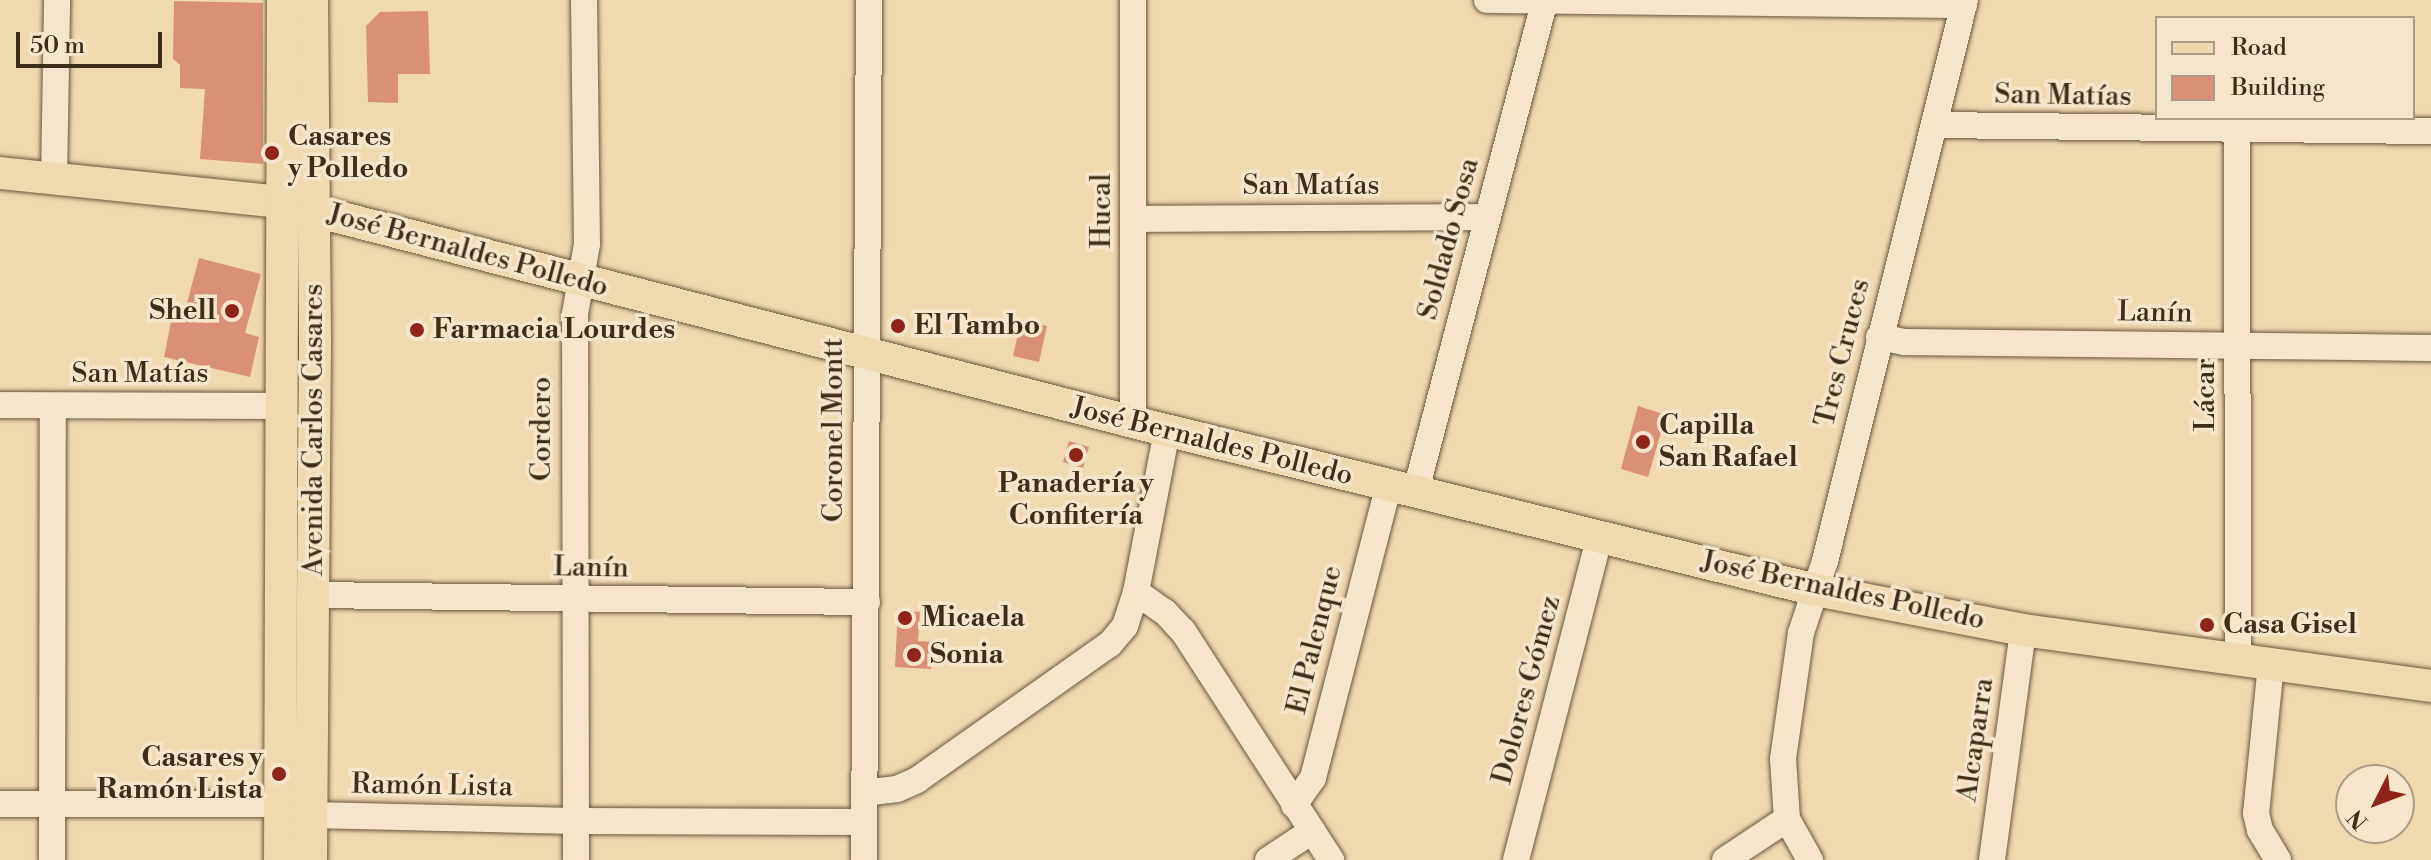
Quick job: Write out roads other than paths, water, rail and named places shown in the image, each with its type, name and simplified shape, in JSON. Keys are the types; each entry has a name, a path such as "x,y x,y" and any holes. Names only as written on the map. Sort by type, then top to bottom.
{"main road":[{"name":"Avenida Carlos Casares","path":"280,860 279,406 283,0"},
{"name":"Avenida Carlos Casares","path":"311,860 314,595 312,0"},
{"name":"José Bernaldes Polledo","path":"0,173 280,202 1167,431 1816,590 2023,630 2431,686"}],"street":[{"path":"54,179 57,0"},
{"name":"Cordero","path":"576,860 575,314 587,244 584,0"},
{"name":"Coronel Montt","path":"864,860 869,0"},
{"name":"Hucal","path":"1133,0 1133,422"},
{"path":"1487,0 1964,2"},
{"name":"Soldado Sosa","path":"1401,490 1488,217 1545,0"},
{"name":"Tres Cruces","path":"1810,860 1787,819 1783,759 1801,633 1816,590 1964,2"},
{"name":"San Matías","path":"1935,125 2431,131"},
{"name":"Lácar","path":"2237,130 2238,659"},
{"name":"San Matías","path":"1134,219 1488,217"},
{"name":"Lanín","path":"1879,337 1905,342 2431,348"},
{"name":"San Matías","path":"0,405 279,406"},
{"path":"52,860 53,406"},
{"path":"864,793 897,789 917,780 1110,644 1125,626 1136,592 1167,431"},
{"name":"El Palenque","path":"1294,805 1313,778 1401,490"},
{"name":"Dolores Gómez","path":"1516,860 1600,536"},
{"path":"1136,592 1165,612 1183,631 1331,860"},
{"name":"Lanín","path":"314,595 867,602"},
{"name":"Alcaparra","path":"1992,860 2023,630"},
{"path":"2270,857 2256,813 2271,664"},
{"name":"Ramón Lista","path":"0,804 280,806 311,815 576,821 864,822"},
{"path":"1725,860 1787,819"},
{"path":"1268,860 1312,831"}],"place":[{"name":"Casares y Polledo","path":"272,153"},
{"name":"Shell","path":"232,311"},
{"name":"El Tambo","path":"898,326"},
{"name":"Farmacia Lourdes","path":"417,330"},
{"name":"Capilla San Rafael","path":"1643,442"},
{"name":"Panadería y Confitería","path":"1076,455"},
{"name":"Micaela","path":"905,618"},
{"name":"Casa Gisel","path":"2207,625"},
{"name":"Sonia","path":"914,655"},
{"name":"Casares y Ramón Lista","path":"279,774"}]}
